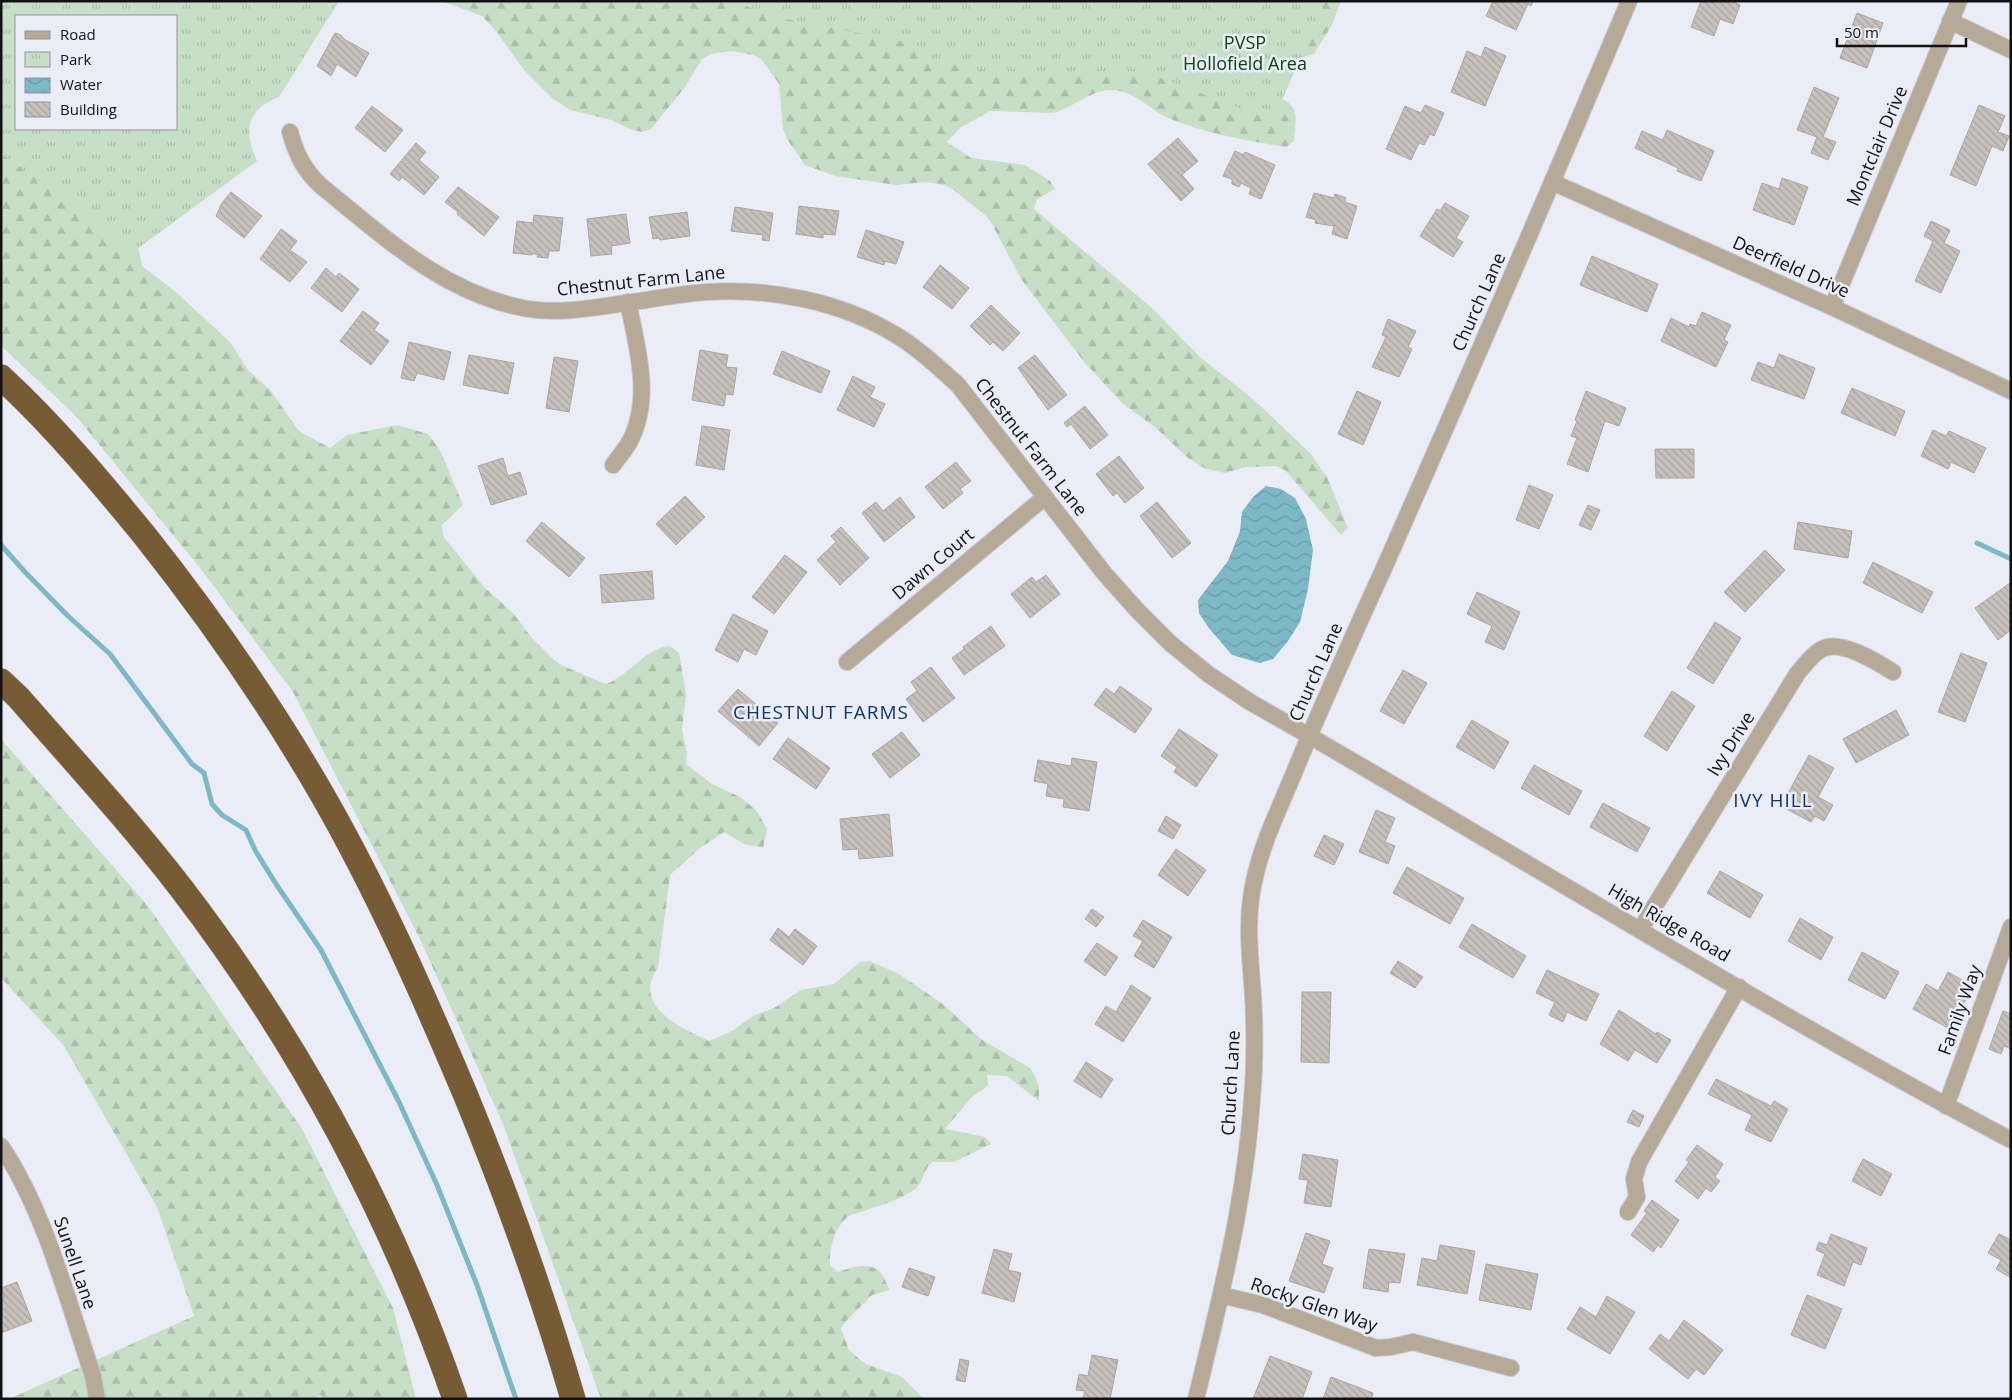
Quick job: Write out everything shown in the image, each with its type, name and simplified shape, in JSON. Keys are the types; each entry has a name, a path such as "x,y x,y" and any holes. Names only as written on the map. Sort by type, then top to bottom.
{"highway":[{"path":"1,377 18,392 97,479 184,585 234,655 323,797 371,888 429,1008 523,1240 573,1399"},
{"path":"1,681 18,697 115,808 182,889 296,1055 350,1154 407,1273 455,1399"}],"street":[{"name":"Church Lane","path":"1196,1399 1221,1295 1246,1166 1253,1097 1253,1000 1248,934 1249,908 1255,875 1268,835 1309,736 1552,182 1628,1"},
{"name":"Montclair Drive","path":"1832,307 1958,1"},
{"path":"1950,21 2011,50"},
{"name":"Chestnut Farm Lane","path":"290,132 297,157 308,175 416,262 468,291 523,308 554,311 706,292 746,291 782,295 820,303 857,316 896,335 929,359 958,385 1115,585 1170,643 1208,674 1250,702 1309,736"},
{"name":"Deerfield Drive","path":"1552,182 1832,307 2011,391"},
{"path":"614,465 629,442 638,417 642,396 641,370 628,302"},
{"name":"Dawn Court","path":"847,662 1045,497"},
{"name":"Ivy Drive","path":"1640,930 1797,674 1811,658 1822,649 1851,650 1865,655 1893,672"},
{"name":"High Ridge Road","path":"1309,736 1739,987 1946,1106 2011,1140"},
{"name":"Family Way","path":"1946,1106 2011,927"},
{"path":"1628,1212 1637,1197 1634,1179 1639,1162 1739,987"},
{"name":"Sunell Lane","path":"1,1146 31,1198 47,1240 92,1376 97,1399"},
{"name":"Rocky Glen Way","path":"1221,1295 1264,1306 1376,1348 1414,1342 1510,1368"}],"green space":[{"path":"1,1 15,15 15,130 136,237 142,266 177,293 231,343 247,369 270,390 299,431 330,448 347,435 397,425 428,434 440,450 463,505 442,525 443,536 485,588 513,613 531,637 553,659 563,666 606,684 622,675 653,651 670,646 679,653 686,695 682,730 687,753 686,764 712,784 740,797 756,810 767,829 763,848 744,844 724,832 700,848 670,875 658,968 651,982 651,994 655,1004 663,1014 673,1022 709,1041 732,1031 753,1016 774,1008 801,990 834,984 860,962 870,961 899,974 944,1005 981,1039 1030,1068 1039,1088 1039,1101 1007,1076 987,1075 988,1086 972,1097 945,1129 985,1137 991,1144 954,1162 932,1162 926,1169 920,1184 914,1190 890,1202 849,1216 840,1225 834,1238 830,1265 838,1272 859,1266 875,1269 880,1272 890,1290 872,1295 841,1328 849,1350 866,1364 902,1377 924,1399 601,1399 503,1124 420,939 293,692 204,573 75,415 1,346"},
{"path":"1,1 339,1 279,97 268,102 254,115 249,131 257,161 133,252 82,210 1,154"},
{"path":"442,1 1341,1 1332,25 1314,54 1295,60 1280,98 1291,105 1296,121 1294,141 1286,147 1199,129 1163,115 1127,93 1110,90 1095,93 1053,113 990,111 960,128 947,142 971,158 1025,165 1050,181 1055,189 1037,199 1034,209 1152,308 1200,357 1253,399 1310,453 1327,477 1348,528 1341,535 1285,470 1276,466 1245,467 1225,473 1206,469 1188,458 1156,428 1122,403 1085,363 1021,279 986,216 954,190 945,185 926,182 896,185 835,176 805,165 787,139 783,129 779,84 761,59 753,55 731,51 711,54 702,59 685,87 651,129 641,132 611,120 570,110 552,98 523,69 496,31 482,16"},
{"name":"PVSP Hollofield Area","path":"737,1 1325,1 1273,121 1158,77 994,73 930,59 905,42 765,15"},
{"path":"1,739 148,906 302,1129 393,1308 416,1399 324,1399 320,1395 312,1399 9,1399 194,1316 157,1207 64,1046 1,978"}],"water":[{"path":"1266,486 1281,489 1295,498 1306,519 1313,550 1308,589 1300,622 1288,641 1273,659 1260,663 1232,655 1208,627 1199,613 1198,600 1228,561 1240,531 1242,512 1253,497"}],"building":[{"path":"1493,1 1533,1 1531,6 1528,4 1516,30 1486,16"},
{"path":"1701,1 1731,1 1740,5 1733,24 1720,19 1714,36 1691,27"},
{"path":"1857,13 1883,23 1867,68 1840,58"},
{"path":"335,33 369,53 356,77 337,64 331,76 317,66"},
{"path":"1485,47 1506,56 1485,106 1451,92 1467,51 1481,57"},
{"path":"1814,87 1839,98 1823,137 1836,142 1828,160 1811,153 1817,137 1797,130"},
{"path":"1425,105 1444,113 1434,136 1430,134 1424,145 1419,143 1411,160 1386,149 1405,106 1421,113"},
{"path":"1979,105 2005,116 1998,132 2009,136 2003,151 1992,146 1976,186 1950,175"},
{"path":"372,106 403,130 385,152 355,128"},
{"path":"1667,130 1714,151 1701,181 1677,171 1678,168 1635,148 1642,131 1663,140"},
{"path":"1178,138 1198,161 1182,175 1194,189 1181,201 1148,164"},
{"path":"416,143 426,152 419,160 439,177 424,195 402,177 399,181 390,174"},
{"path":"1235,151 1244,155 1245,152 1275,165 1261,199 1249,194 1251,188 1241,183 1239,187 1232,184 1232,179 1223,176"},
{"path":"1782,178 1808,187 1794,225 1753,210 1762,183 1779,189"},
{"path":"458,187 499,217 484,236 445,202"},
{"path":"231,192 262,216 244,238 216,216 222,203"},
{"path":"1314,193 1334,198 1335,194 1346,198 1345,202 1357,206 1347,239 1332,234 1334,226 1315,223 1316,220 1306,217"},
{"path":"1445,203 1469,216 1456,238 1463,242 1453,257 1420,236 1437,209 1440,211"},
{"path":"799,206 839,211 835,235 823,234 823,238 796,234"},
{"path":"735,207 773,213 769,241 762,240 763,235 731,231"},
{"path":"687,212 690,236 660,240 659,238 653,239 649,217"},
{"path":"626,214 630,243 611,246 612,254 591,256 587,219"},
{"path":"534,215 563,218 559,251 549,251 548,258 537,257 538,255 532,253 532,255 513,253 517,221 533,223"},
{"path":"1931,221 1950,230 1944,243 1960,251 1941,293 1915,281 1933,241 1924,236"},
{"path":"281,229 297,241 290,250 307,262 290,282 260,259"},
{"path":"866,230 904,242 896,264 885,261 884,265 857,257"},
{"path":"1592,256 1658,284 1647,312 1580,285"},
{"path":"940,265 969,288 952,309 923,287"},
{"path":"326,268 336,277 339,273 359,289 342,312 311,288"},
{"path":"991,305 1020,333 1003,351 993,342 990,345 970,326"},
{"path":"363,311 379,323 374,330 389,341 371,365 340,341"},
{"path":"1702,312 1731,325 1724,340 1728,342 1716,367 1661,341 1671,318 1689,327 1690,324 1696,326"},
{"path":"1388,319 1416,331 1408,347 1412,349 1399,377 1372,367 1386,337 1382,335"},
{"path":"409,342 451,352 444,380 417,373 414,381 401,378"},
{"path":"700,350 728,355 726,367 737,368 733,395 726,394 724,406 692,400"},
{"path":"782,351 830,371 821,393 773,374"},
{"path":"1779,354 1815,368 1804,399 1751,380 1758,362 1774,368"},
{"path":"469,355 514,363 508,394 463,385"},
{"path":"1035,355 1067,395 1048,410 1018,368"},
{"path":"554,357 578,361 569,412 546,408"},
{"path":"853,376 875,387 870,397 885,404 874,427 837,410"},
{"path":"1852,388 1905,411 1895,436 1841,413"},
{"path":"1357,391 1381,402 1363,445 1338,434"},
{"path":"1586,391 1626,408 1619,426 1605,421 1588,472 1567,464 1577,438 1571,436 1577,421 1575,420"},
{"path":"1085,406 1108,435 1090,449 1071,424 1067,427 1064,423"},
{"path":"702,426 730,430 724,470 696,465"},
{"path":"1933,430 1946,436 1949,431 1986,448 1974,473 1951,462 1948,469 1921,456"},
{"path":"1655,449 1694,449 1694,478 1656,478"},
{"path":"1119,456 1144,488 1125,503 1117,493 1113,496 1096,474"},
{"path":"503,458 508,476 520,472 527,494 491,505 478,466"},
{"path":"956,462 971,481 960,489 963,493 943,509 925,487"},
{"path":"1529,485 1553,495 1539,529 1516,520"},
{"path":"685,496 705,517 676,545 656,524"},
{"path":"900,497 915,517 884,542 862,513 876,502 883,511"},
{"path":"1157,502 1191,543 1172,558 1140,516"},
{"path":"1588,505 1600,510 1591,530 1579,525"},
{"path":"542,522 585,558 569,577 526,541"},
{"path":"1798,522 1852,531 1848,558 1794,549"},
{"path":"841,527 869,558 840,585 817,560 836,542 831,536"},
{"path":"1765,550 1785,570 1745,612 1724,592"},
{"path":"785,555 807,572 774,614 752,597"},
{"path":"1873,562 1933,592 1922,613 1863,583"},
{"path":"652,571 654,599 602,603 600,575"},
{"path":"1046,575 1060,594 1030,618 1011,594 1032,577 1036,582"},
{"path":"2010,583 2011,630 1998,640 1975,608"},
{"path":"1477,592 1520,612 1504,650 1485,642 1492,626 1467,614"},
{"path":"733,614 768,631 756,655 744,649 738,662 715,650"},
{"path":"1715,622 1741,638 1713,684 1687,668"},
{"path":"991,626 1005,646 964,675 952,658 964,649 963,647"},
{"path":"1961,653 1987,663 1965,722 1938,712"},
{"path":"931,667 955,698 923,722 906,699 917,691 911,682"},
{"path":"1403,670 1427,683 1404,724 1380,711"},
{"path":"1120,686 1152,709 1135,733 1094,705 1106,688 1114,694"},
{"path":"738,689 778,723 759,746 718,711"},
{"path":"1672,691 1695,706 1667,751 1644,736"},
{"path":"1896,710 1909,735 1856,763 1843,739"},
{"path":"1472,720 1509,742 1494,769 1456,747"},
{"path":"1179,729 1218,755 1196,787 1174,772 1177,767 1161,756"},
{"path":"902,732 920,755 890,778 872,754"},
{"path":"788,738 830,768 816,789 773,759"},
{"path":"1809,755 1834,768 1818,797 1833,805 1824,821 1815,816 1811,822 1781,806"},
{"path":"1072,758 1097,762 1089,811 1063,807 1064,799 1046,796 1048,784 1034,781 1038,760 1071,766"},
{"path":"1534,765 1582,791 1569,815 1521,788"},
{"path":"1603,803 1650,828 1637,852 1590,827"},
{"path":"1376,810 1395,818 1385,842 1395,846 1388,864 1359,852"},
{"path":"889,814 893,856 859,859 858,849 843,850 840,819"},
{"path":"1166,816 1181,825 1173,839 1158,831"},
{"path":"1324,835 1344,844 1334,865 1314,856"},
{"path":"1176,849 1206,870 1188,896 1158,875"},
{"path":"1407,867 1464,898 1450,924 1393,893"},
{"path":"1720,871 1763,895 1750,918 1707,893"},
{"path":"1092,909 1104,917 1096,927 1085,919"},
{"path":"1800,918 1833,937 1821,960 1788,941"},
{"path":"1143,920 1172,937 1154,968 1134,956 1143,941 1133,936"},
{"path":"1472,924 1526,956 1513,978 1459,947"},
{"path":"778,928 789,937 795,929 817,946 803,965 770,940"},
{"path":"1097,943 1118,957 1105,976 1084,961"},
{"path":"1862,952 1899,972 1885,999 1848,980"},
{"path":"1398,961 1423,977 1415,988 1390,973"},
{"path":"1547,970 1599,994 1586,1021 1567,1012 1563,1022 1549,1015 1555,1002 1536,993"},
{"path":"1948,972 1973,986 1950,1029 1913,1009 1926,984 1938,991"},
{"path":"1131,985 1151,998 1123,1042 1095,1024 1106,1006 1116,1012"},
{"path":"1302,992 1331,992 1329,1063 1301,1062"},
{"path":"1619,1010 1656,1034 1657,1032 1671,1040 1657,1063 1635,1050 1628,1061 1600,1044"},
{"path":"2003,1011 2011,1014 2011,1049 2004,1046 2001,1054 1989,1049"},
{"path":"1086,1062 1113,1079 1101,1098 1074,1081"},
{"path":"1716,1079 1771,1106 1774,1101 1788,1109 1771,1142 1745,1130 1752,1115 1708,1094"},
{"path":"1633,1110 1644,1116 1639,1127 1627,1122"},
{"path":"1697,1145 1723,1164 1715,1177 1720,1181 1711,1192 1706,1188 1698,1199 1675,1181 1689,1162 1686,1160"},
{"path":"1303,1154 1338,1160 1331,1207 1304,1203 1308,1180 1299,1179"},
{"path":"1863,1159 1892,1174 1881,1196 1852,1181"},
{"path":"1652,1200 1679,1220 1661,1248 1658,1245 1653,1252 1631,1235 1647,1213 1644,1211"},
{"path":"1306,1233 1330,1241 1322,1264 1333,1268 1324,1293 1289,1281"},
{"path":"1831,1234 1867,1248 1861,1265 1853,1262 1844,1286 1817,1275 1825,1254 1816,1250 1819,1242 1827,1245"},
{"path":"1999,1234 2011,1240 2011,1278 1996,1269 2001,1260 1988,1253"},
{"path":"1440,1245 1475,1251 1467,1294 1417,1285 1422,1258 1437,1261"},
{"path":"994,1249 1012,1254 1008,1270 1021,1273 1014,1302 982,1293"},
{"path":"1369,1249 1405,1254 1400,1283 1389,1282 1388,1292 1363,1288"},
{"path":"1486,1264 1538,1274 1531,1310 1479,1300"},
{"path":"909,1268 935,1277 928,1296 902,1287"},
{"path":"17,1282 32,1321 1,1333 1,1299 4,1298 1,1288"},
{"path":"1807,1295 1842,1309 1825,1349 1791,1335"},
{"path":"1607,1296 1635,1312 1610,1354 1567,1329 1580,1307 1596,1317"},
{"path":"1684,1320 1723,1350 1704,1375 1696,1369 1688,1379 1649,1349 1660,1334 1669,1341"},
{"path":"1092,1355 1118,1360 1110,1399 1083,1399 1085,1391 1076,1390 1079,1374 1088,1376"},
{"path":"1270,1356 1312,1372 1302,1399 1280,1399 1273,1396 1272,1399 1253,1399"},
{"path":"960,1359 969,1361 965,1382 956,1380"},
{"path":"1331,1377 1373,1393 1371,1399 1323,1399"}],"waterway":[{"path":"1977,543 2011,559"},
{"path":"1,545 68,616 110,654 192,764 204,773 212,804 222,815 246,830 255,850 276,884 321,950 399,1102 437,1185 477,1285 516,1399"}],"district":[{"name":"CHESTNUT FARMS","path":"821,712"},
{"name":"IVY HILL","path":"1773,800"}]}
